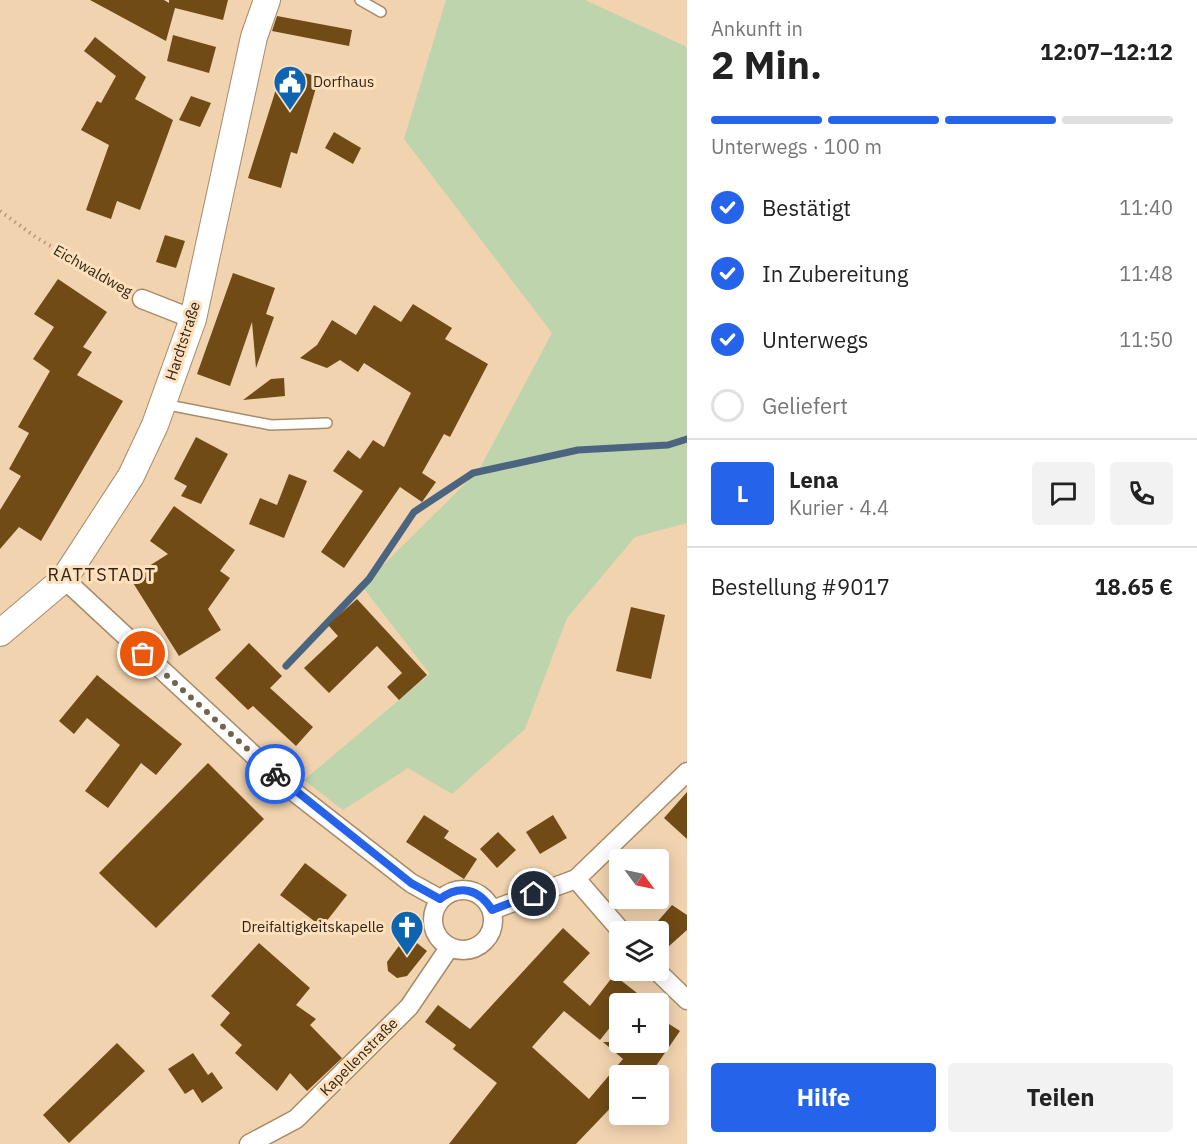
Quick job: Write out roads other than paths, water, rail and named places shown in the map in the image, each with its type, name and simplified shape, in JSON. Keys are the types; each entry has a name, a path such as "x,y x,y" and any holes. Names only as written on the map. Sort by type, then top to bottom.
{"street":[{"name":"Hardtstraße","path":"0,633 64,579 131,476 162,404 193,319 254,37 267,0"},
{"name":"Eichwaldweg","path":"142,299 193,319"},
{"path":"64,579 289,788 411,883 440,899"},
{"path":"492,910 576,879 687,772"},
{"path":"576,879 612,921"},
{"path":"469,890 478,894 492,910 492,930 479,946 458,951 448,948 440,940 432,920 440,899 448,893 469,890"},
{"name":"Kapellenstraße","path":"249,1144 296,1119 409,1007 448,948"},
{"path":"667,981 687,1000"}],"lane":[{"path":"360,0 381,12"},
{"path":"162,404 271,425 327,423"}],"waterway":[{"path":"286,666 369,579 414,512 473,473 578,450 668,445 687,439"}],"place":[{"name":"Dorfhaus","path":"290,111"},
{"name":"Dreifaltigkeitskapelle","path":"407,956"}],"district":[{"name":"RATTSTADT","path":"102,575"}]}
